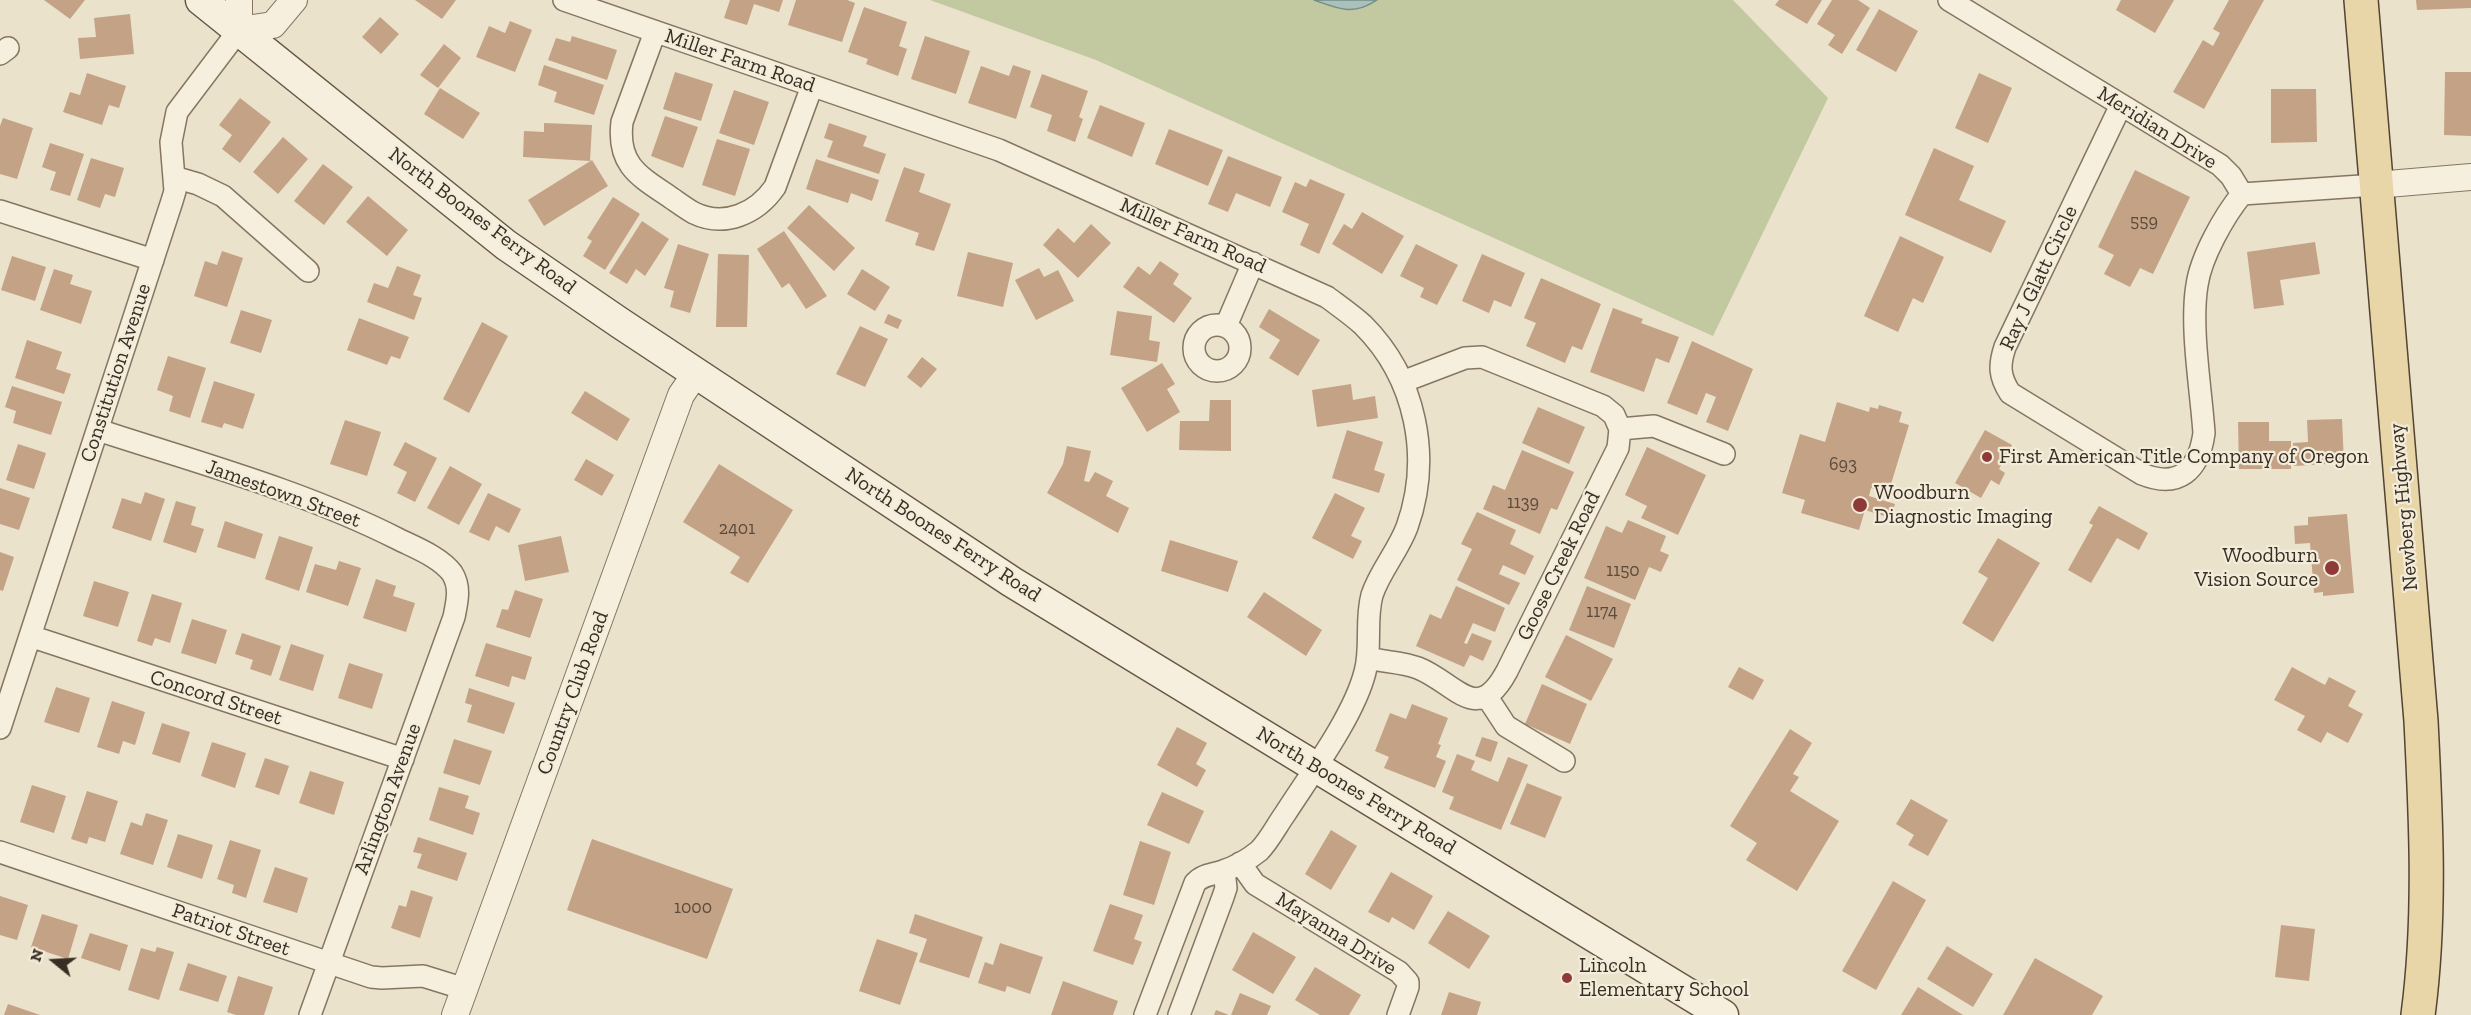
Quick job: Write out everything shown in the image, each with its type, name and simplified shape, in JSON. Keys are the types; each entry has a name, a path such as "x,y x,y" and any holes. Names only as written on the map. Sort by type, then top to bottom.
{"main road":[{"name":"North Boones Ferry Road","path":"201,0 506,245 696,373 1012,582 1723,1015"},
{"name":"Newberg Highway","path":"2361,0 2405,507 2425,793 2427,907 2418,1015"}],"street":[{"path":"239,0 238,30 273,25 294,0"},
{"name":"Miller Farm Road","path":"564,0 999,150 1253,263 1327,297 1362,325 1383,349 1402,382 1415,421 1419,451 1418,489 1401,544 1373,594 1368,620 1368,658 1355,698 1264,845 1232,867 1201,877 1195,883 1145,1015"},
{"name":"Meridian Drive","path":"1950,0 2220,165 2242,194"},
{"name":"Constitution Avenue","path":"0,728 174,196 171,142 177,112 238,30"},
{"path":"655,32 622,122 620,136 625,156 630,167 638,176 694,213 707,218 732,218 757,207 766,199 775,187 812,86"},
{"name":"Ray J Glatt Circle","path":"2121,105 2005,347 2000,370 2002,381 2010,393 2142,474 2155,479 2168,479 2186,474 2198,459 2202,446 2204,433 2194,316 2197,283 2202,266 2223,222 2242,194"},
{"path":"174,177 198,184 224,196 308,271"},
{"path":"2242,194 2471,177"},
{"path":"0,211 153,260"},
{"path":"1226,326 1253,263"},
{"path":"1402,382 1465,358 1482,357 1603,406 1614,415 1620,429 1654,426 1724,454"},
{"name":"Country Club Road","path":"455,1015 681,395 696,373"},
{"name":"Goose Creek Road","path":"1487,697 1500,684 1508,671 1618,448 1620,429"},
{"name":"Jamestown Street","path":"98,430 335,509 425,553 444,565 456,581"},
{"name":"Arlington Avenue","path":"310,1015 454,617 458,602 456,581"},
{"name":"Concord Street","path":"30,636 403,759"},
{"path":"1368,658 1416,667 1464,695 1480,699 1487,697 1506,726 1564,761"},
{"name":"Patriot Street","path":"0,852 372,976 382,978 423,976 465,989"},
{"path":"1179,1015 1232,867"},
{"name":"Mayanna Drive","path":"1232,867 1400,972 1408,982 1408,987 1398,1015"}],"green space":[{"path":"930,0 1733,0 1828,98 1713,336 1096,60"}],"water":[{"path":"1314,0 1377,0 1361,8 1346,9"}],"building":[{"path":"44,0 85,0 70,19"},
{"path":"415,0 456,0 442,19"},
{"path":"730,0 783,0 779,12 754,4 747,25 724,18"},
{"path":"796,0 847,0 855,3 842,42 788,25"},
{"path":"1779,0 1822,0 1807,24 1775,5"},
{"path":"1832,0 1858,0 1870,8 1842,54 1828,45 1835,35 1817,24"},
{"path":"2121,0 2174,0 2155,33 2116,10"},
{"path":"2229,0 2264,0 2204,109 2173,92 2203,40 2213,46 2220,33 2213,29"},
{"path":"2416,0 2471,0 2471,8 2417,10"},
{"path":"864,7 907,22 899,46 907,49 898,76 866,64 868,59 848,52"},
{"path":"1879,9 1918,31 1896,72 1856,50"},
{"path":"130,14 134,54 80,59 78,38 96,37 94,18"},
{"path":"380,17 399,34 381,54 362,37"},
{"path":"510,21 532,30 515,72 476,57 489,26 505,33"},
{"path":"572,36 617,50 607,80 548,60 556,38 570,42"},
{"path":"925,36 970,51 956,94 911,79"},
{"path":"444,44 461,58 438,88 420,75"},
{"path":"544,65 604,85 594,115 554,102 557,92 538,85"},
{"path":"1013,65 1031,71 1016,119 968,103 981,66 1009,76"},
{"path":"675,72 713,84 701,121 663,109"},
{"path":"2445,72 2471,72 2471,136 2444,135"},
{"path":"87,73 126,86 119,108 109,105 102,125 63,112 70,92 80,95"},
{"path":"1979,73 2012,88 1988,143 1955,128"},
{"path":"1042,74 1088,91 1079,117 1083,119 1075,142 1047,131 1052,115 1030,107"},
{"path":"440,88 480,113 463,139 424,114"},
{"path":"2271,89 2316,89 2317,142 2271,143"},
{"path":"734,90 769,102 754,145 719,133"},
{"path":"240,98 271,122 240,163 222,149 232,135 219,125"},
{"path":"1100,105 1145,123 1132,157 1087,138"},
{"path":"665,116 698,127 683,168 651,156"},
{"path":"3,118 33,128 17,179 0,174 0,126"},
{"path":"544,123 592,125 590,161 523,157 524,131 544,132"},
{"path":"829,123 867,136 863,146 886,154 879,174 827,157 833,141 824,138"},
{"path":"1169,129 1223,150 1208,186 1155,164"},
{"path":"283,137 308,159 278,194 253,172"},
{"path":"717,139 750,149 735,196 702,185"},
{"path":"50,143 84,154 70,196 50,190 56,172 42,167"},
{"path":"1934,148 1974,166 1959,200 2006,221 1991,253 1905,215"},
{"path":"1228,156 1282,177 1270,207 1236,193 1228,212 1208,204"},
{"path":"91,158 124,168 115,197 105,194 100,208 77,200"},
{"path":"816,159 879,180 872,201 851,193 848,203 806,189"},
{"path":"592,160 608,186 544,226 528,200"},
{"path":"323,164 353,187 324,225 294,201"},
{"path":"904,167 925,174 919,192 951,204 934,251 915,245 919,233 885,221"},
{"path":"2135,170 2190,197 2153,274 2140,268 2130,287 2104,274 2114,255 2098,247"},
{"path":"1310,179 1345,194 1319,254 1300,245 1309,224 1282,212 1295,182 1306,187"},
{"path":"368,196 408,230 387,256 346,222"},
{"path":"613,197 640,214 605,270 583,256 592,241 587,238"},
{"path":"809,205 855,248 834,271 787,228"},
{"path":"1362,212 1404,236 1382,274 1332,244 1344,224 1352,229"},
{"path":"642,221 669,239 645,276 636,269 627,284 609,273"},
{"path":"1091,224 1111,243 1078,278 1043,245 1058,228 1074,243"},
{"path":"784,231 827,296 806,309 789,283 782,288 757,249"},
{"path":"1900,236 1944,257 1923,303 1913,298 1898,332 1864,316"},
{"path":"2315,242 2320,274 2280,280 2284,305 2254,309 2247,252"},
{"path":"678,244 709,254 690,313 670,307 674,291 664,288"},
{"path":"1416,244 1458,265 1437,305 1420,297 1424,288 1400,276"},
{"path":"222,251 243,258 227,307 194,296 205,261 217,265"},
{"path":"968,252 1013,263 1003,307 957,296"},
{"path":"718,254 749,255 747,327 716,327"},
{"path":"1482,254 1525,273 1511,307 1494,300 1489,313 1462,301"},
{"path":"12,256 46,267 35,301 1,290"},
{"path":"1160,261 1179,274 1173,284 1192,298 1174,323 1123,287 1138,266 1150,275"},
{"path":"397,266 421,275 413,295 422,298 414,320 367,302 374,283 388,288"},
{"path":"1039,268 1044,277 1058,270 1074,301 1036,320 1015,280"},
{"path":"54,269 73,275 70,284 92,291 81,324 40,310"},
{"path":"862,269 890,287 875,311 847,294"},
{"path":"1541,278 1601,304 1582,350 1572,346 1565,363 1526,346 1536,323 1524,318"},
{"path":"1613,308 1643,319 1641,323 1679,337 1669,363 1656,358 1644,392 1590,372"},
{"path":"1269,309 1320,340 1298,376 1269,358 1280,340 1259,327"},
{"path":"241,310 272,320 261,353 230,343"},
{"path":"1117,311 1152,316 1149,340 1160,342 1157,362 1110,355"},
{"path":"888,314 902,320 898,329 884,323"},
{"path":"359,318 409,337 400,359 391,356 387,365 347,350"},
{"path":"482,322 508,336 469,413 443,399"},
{"path":"860,326 888,339 865,387 836,374"},
{"path":"27,340 62,352 56,369 71,374 64,394 15,378"},
{"path":"1692,341 1753,369 1728,431 1706,422 1716,397 1706,393 1697,415 1667,403"},
{"path":"168,356 206,368 190,418 169,411 173,396 157,390"},
{"path":"922,357 937,369 921,388 907,377"},
{"path":"1162,363 1175,384 1167,389 1180,412 1147,432 1121,388"},
{"path":"214,381 255,394 243,429 224,423 222,428 201,422"},
{"path":"1351,384 1353,400 1375,396 1378,418 1317,427 1312,390"},
{"path":"12,386 62,402 51,435 13,423 16,411 5,407"},
{"path":"585,391 630,419 617,441 571,413"},
{"path":"1210,400 1231,400 1231,451 1179,450 1180,421 1209,421"},
{"name":"Woodburn Diagnostic Imaging","path":"1837,402 1869,412 1870,407 1878,409 1879,405 1902,412 1899,422 1909,425 1888,494 1871,488 1869,496 1895,504 1891,518 1865,510 1859,530 1801,513 1805,500 1782,493 1800,434 1825,442"},
{"path":"1538,407 1585,427 1569,464 1522,443"},
{"path":"2342,419 2344,463 2294,466 2293,443 2308,442 2307,420"},
{"path":"345,420 381,432 367,476 330,464"},
{"path":"2238,422 2269,422 2269,441 2291,441 2291,469 2239,469"},
{"path":"1347,430 1383,442 1374,470 1385,474 1379,493 1332,478"},
{"name":"First American Title Company of Oregon","path":"1985,430 2012,445 1999,469 2005,473 1999,485 1991,480 1981,498 1955,483"},
{"path":"405,442 437,458 415,502 397,493 407,472 393,465"},
{"path":"18,444 46,453 34,489 6,480"},
{"path":"1067,446 1091,451 1084,481 1089,482 1095,472 1113,481 1106,496 1129,508 1118,533 1047,493 1063,464"},
{"path":"1647,447 1706,475 1678,535 1641,518 1647,506 1625,495"},
{"path":"1522,450 1574,472 1557,510 1551,508 1540,534 1483,509 1493,485 1505,490"},
{"path":"586,459 614,475 602,496 574,480"},
{"path":"719,464 793,510 748,583 730,573 740,557 683,522"},
{"path":"450,466 482,484 459,525 427,508"},
{"path":"0,488 30,498 19,530 0,524"},
{"path":"145,492 165,499 151,541 112,528 122,498 141,504"},
{"path":"488,493 521,509 509,533 496,526 489,541 469,532"},
{"path":"1335,493 1365,508 1351,536 1362,541 1353,559 1312,538"},
{"path":"176,501 196,507 191,525 204,529 196,553 163,542"},
{"path":"2099,506 2148,533 2139,550 2117,538 2091,583 2068,570 2093,525 2089,523"},
{"path":"1477,512 1516,530 1510,544 1534,556 1525,575 1503,565 1499,574 1520,583 1509,605 1457,580 1472,549 1461,544"},
{"name":"Woodburn Vision Source","path":"2347,514 2354,593 2323,596 2323,592 2314,593 2310,543 2295,544 2294,526 2308,525 2308,517"},
{"path":"1628,520 1666,536 1660,551 1669,555 1661,572 1649,567 1635,600 1584,578 1606,526 1622,533"},
{"path":"225,521 263,534 255,559 217,547"},
{"path":"279,536 313,547 299,591 265,579"},
{"path":"561,536 569,572 525,581 518,545"},
{"path":"1998,538 2040,563 1993,642 1962,623 1988,578 1978,572"},
{"path":"1170,540 1238,561 1228,592 1161,571"},
{"path":"0,552 14,557 3,591 0,590"},
{"path":"339,561 361,568 348,606 306,592 315,564 336,570"},
{"path":"376,579 396,586 393,596 415,603 406,632 363,618"},
{"path":"94,581 129,592 118,627 83,616"},
{"path":"1456,586 1505,608 1495,632 1473,623 1464,643 1467,644 1472,633 1492,641 1483,661 1470,655 1464,667 1416,646 1430,614 1441,619"},
{"path":"1587,586 1631,604 1614,648 1569,630"},
{"path":"515,590 543,599 530,638 496,627 502,609 508,610"},
{"path":"1264,592 1322,630 1306,656 1247,617"},
{"path":"152,594 182,603 170,643 155,638 152,646 137,641"},
{"path":"192,619 227,630 216,664 181,653"},
{"path":"242,633 281,646 271,676 250,669 253,660 235,654"},
{"path":"1566,635 1613,659 1591,701 1545,677"},
{"path":"486,643 532,657 525,680 512,676 509,687 475,676"},
{"path":"291,644 324,655 313,691 279,680"},
{"path":"349,663 383,674 372,709 338,698"},
{"path":"1739,667 1764,680 1753,700 1728,687"},
{"path":"2292,667 2325,685 2329,677 2356,691 2348,706 2363,714 2348,743 2327,732 2321,743 2297,730 2305,716 2274,700"},
{"path":"1542,684 1587,704 1570,744 1525,724"},
{"path":"56,687 90,698 79,733 44,722"},
{"path":"469,688 515,703 504,734 467,722 472,705 465,703"},
{"path":"112,701 145,712 135,745 123,741 119,754 97,747"},
{"path":"1412,704 1448,718 1438,744 1441,745 1436,757 1446,761 1435,788 1384,768 1389,757 1375,751 1390,713 1406,719"},
{"path":"162,723 190,732 180,763 152,754"},
{"path":"1177,727 1207,743 1196,764 1206,770 1197,787 1157,765"},
{"path":"1790,729 1812,743 1793,774 1799,777 1790,791 1839,821 1797,891 1746,860 1757,843 1730,826"},
{"path":"1482,737 1498,742 1491,762 1475,756"},
{"path":"454,739 492,751 480,785 443,773"},
{"path":"212,742 246,753 235,788 201,776"},
{"path":"1457,754 1475,761 1471,770 1498,782 1508,757 1528,765 1501,830 1449,809 1454,797 1442,792"},
{"path":"265,758 289,766 279,795 255,787"},
{"path":"310,771 344,782 334,815 299,803"},
{"path":"1527,783 1562,797 1545,838 1510,824"},
{"path":"32,785 66,796 54,833 20,822"},
{"path":"439,787 469,796 465,808 480,813 473,835 429,820"},
{"path":"87,791 118,801 105,842 89,837 87,844 71,839"},
{"path":"1162,792 1204,811 1189,844 1147,825"},
{"path":"1911,799 1948,820 1928,856 1908,845 1914,835 1896,824"},
{"path":"146,813 168,820 153,865 120,854 131,822 142,826"},
{"path":"1331,830 1357,846 1331,890 1305,874"},
{"path":"178,834 213,845 202,879 167,867"},
{"path":"418,837 467,853 457,881 417,868 422,854 413,852"},
{"path":"592,839 733,889 707,959 567,910"},
{"path":"230,840 261,850 246,898 232,893 234,885 217,879"},
{"path":"1140,841 1171,852 1154,905 1123,895"},
{"path":"275,867 308,878 297,913 263,902"},
{"path":"1391,872 1433,896 1414,930 1392,917 1389,923 1368,912"},
{"path":"1893,881 1926,900 1876,990 1842,971"},
{"path":"411,890 433,897 420,938 391,928 399,905 406,907"},
{"path":"0,896 28,905 17,940 0,935"},
{"path":"1110,904 1143,915 1134,939 1142,942 1133,965 1093,951"},
{"path":"1448,911 1490,936 1469,969 1428,943"},
{"path":"42,914 78,925 68,959 31,947"},
{"path":"915,914 983,937 969,978 919,962 927,939 909,933"},
{"path":"2281,925 2315,929 2309,981 2275,977"},
{"path":"1253,932 1296,957 1273,994 1232,970"},
{"path":"90,933 128,945 120,971 81,958"},
{"path":"877,939 918,953 900,1005 859,991"},
{"path":"1000,943 1043,957 1030,994 1007,986 1005,992 978,983 985,962 993,965"},
{"path":"1947,946 1993,974 1973,1007 1927,979"},
{"path":"157,947 174,952 159,1000 128,990 141,948 155,952"},
{"path":"2035,958 2103,996 2092,1015 2003,1015"},
{"path":"188,963 227,976 218,1002 179,990"},
{"path":"1315,967 1361,995 1349,1015 1320,1015 1295,1000"},
{"path":"238,976 273,987 264,1015 236,1015 227,1012"},
{"path":"1063,981 1118,1001 1113,1015 1051,1015"},
{"path":"1918,987 1963,1015 1901,1015"},
{"path":"1449,992 1481,1002 1477,1015 1441,1015"},
{"path":"1240,993 1271,1006 1267,1015 1231,1015"},
{"path":"8,1004 40,1015 4,1015"},
{"path":"1216,1010 1229,1015 1214,1015"}],"place":[{"name":"First American Title Company of Oregon","path":"1987,457"},
{"name":"Woodburn Diagnostic Imaging","path":"1860,505"},
{"name":"Woodburn Vision Source","path":"2332,568"},
{"name":"Lincoln Elementary School","path":"1567,978"}]}
